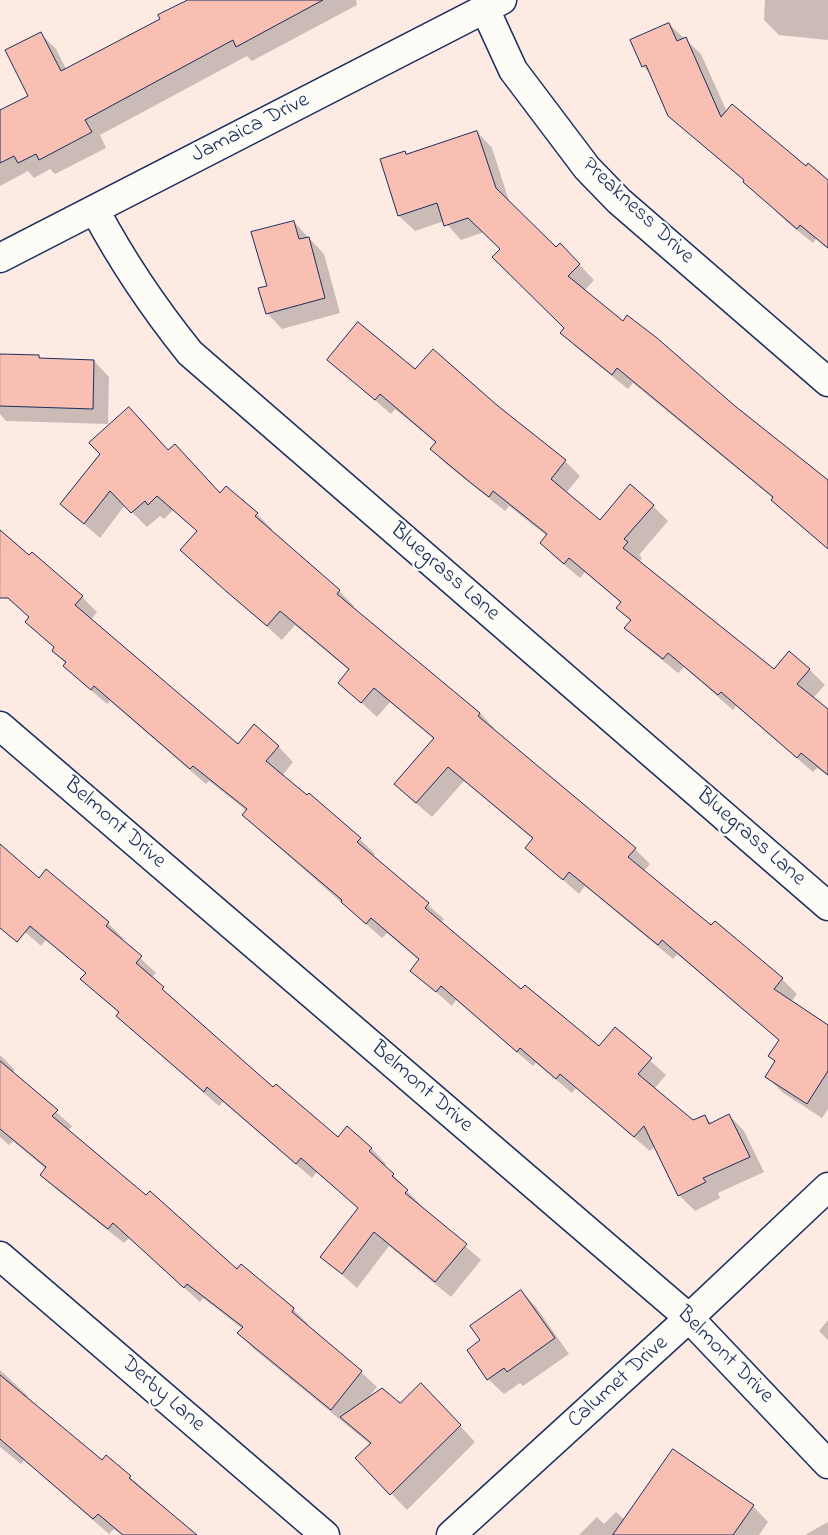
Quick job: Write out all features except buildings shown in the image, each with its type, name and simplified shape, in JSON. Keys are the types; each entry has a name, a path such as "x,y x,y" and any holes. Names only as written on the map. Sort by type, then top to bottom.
{"street":[{"name":"Jamaica Drive","path":"0,258 494,4"},
{"name":"Preakness Drive","path":"494,4 513,70 587,168 619,201 828,382"},
{"name":"Bluegrass Lane","path":"95,210 116,251 154,309 190,353 828,906"},
{"name":"Belmont Drive","path":"0,726 690,1318 828,1464"},
{"name":"Calumet Drive","path":"451,1535 690,1318 828,1187"},
{"name":"Derby Lane","path":"0,1256 325,1535"}]}
